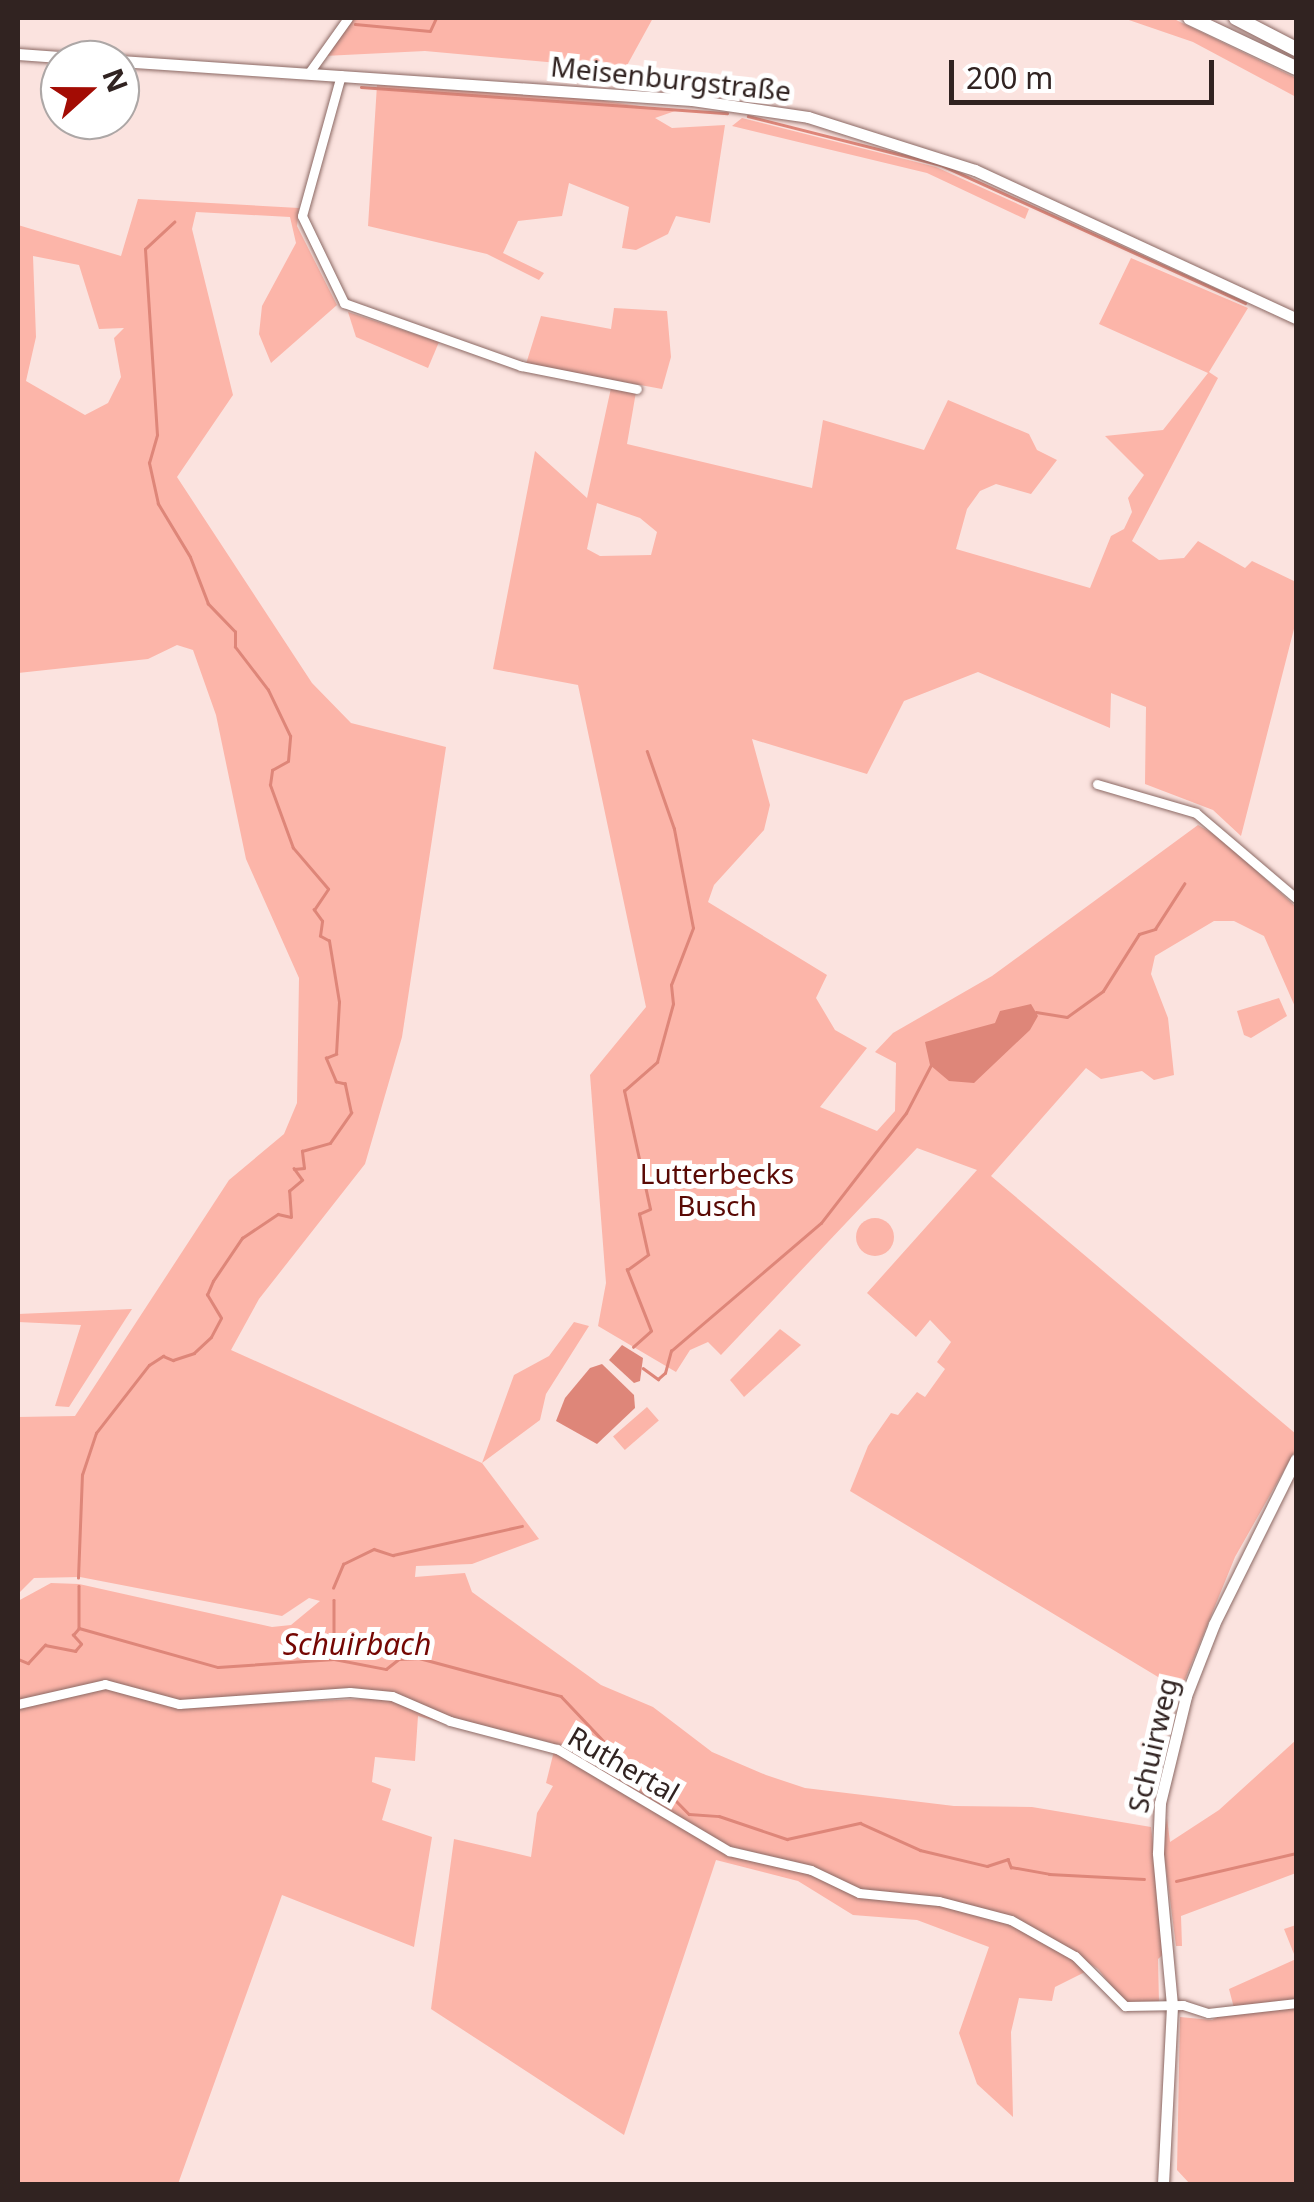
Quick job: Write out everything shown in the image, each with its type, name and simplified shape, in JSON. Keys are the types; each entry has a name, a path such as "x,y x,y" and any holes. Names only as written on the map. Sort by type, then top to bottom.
{"highway":[{"path":"1190,18 1296,68"},
{"path":"1236,18 1296,49"}],"main road":[{"name":"Meisenburgstraße","path":"140,62 692,100 808,117 958,163 1296,318"},
{"name":"Schuirweg","path":"1163,2184 1172,2005 1158,1852 1172,1749 1214,1624 1296,1459"}],"street":[{"path":"308,74 348,18"},
{"path":"342,75 302,216 344,303 521,366 637,389"},
{"path":"1098,784 1196,813 1296,898"},
{"name":"Ruthertal","path":"18,1704 106,1684 179,1704 350,1692 392,1696 450,1721 557,1749 729,1850 802,1867 858,1893 939,1900 1011,1920 1075,1956 1125,2006 1172,2005 1208,2014 1296,2003"}],"green space":[{"path":"354,18 653,18 625,69 425,51 324,56"},
{"path":"1123,18 1172,18 1296,78 1296,97 1193,42"},
{"path":"377,85 591,99 675,111 655,118 672,128 725,125 710,223 676,216 668,234 636,250 622,248 629,207 569,183 562,216 518,221 503,253 544,273 539,280 487,254 368,226"},
{"path":"742,118 936,167 1029,209 1025,219 927,173 732,126"},
{"path":"138,199 299,208 297,226 337,305 271,363 259,334 262,306 296,243 290,217 196,212 192,229 233,395 177,477 312,683 351,723 446,747 402,1037 365,1164 259,1299 231,1350 482,1463 539,1539 472,1564 416,1566 415,1577 465,1573 472,1592 601,1685 653,1707 712,1752 805,1788 954,1806 1032,1807 1151,1827 1166,1952 1158,1959 1159,2003 1135,2006 1122,1999 1098,1969 1022,1921 852,1888 804,1864 720,1844 552,1743 453,1718 392,1693 174,1703 167,1707 385,1698 454,1726 418,1716 415,1761 375,1757 372,1782 391,1789 382,1820 432,1837 414,1947 282,1895 178,2184 18,2184 18,1706 30,1698 18,1700 18,1601 51,1583 79,1584 272,1627 291,1625 320,1601 309,1598 282,1616 80,1577 34,1578 18,1594 18,1417 75,1416 229,1180 284,1134 297,1103 299,978 246,859 216,715 193,650 177,645 148,659 18,673 18,225 121,256","holes":["33,256 79,265 99,329 124,328 114,338 121,377 108,403 85,415 26,381 36,337"]},
{"name":"Lutterbecks Busch","path":"1131,258 1248,308 1209,372 1218,378 1132,541 1159,560 1184,558 1198,541 1245,568 1252,561 1296,582 1296,621 1241,836 1213,810 1145,784 1146,707 1111,693 1110,728 978,672 904,701 867,774 752,739 770,805 764,830 714,885 708,902 827,975 816,998 835,1030 867,1048 820,1107 877,1131 895,1111 896,1063 875,1052 893,1033 992,976 1198,825 1221,838 1296,907 1296,1009 1264,936 1234,921 1214,921 1155,956 1151,974 1168,1018 1174,1075 1154,1080 1142,1071 1101,1079 1086,1068 991,1176 1296,1434 1296,1449 1235,1557 1184,1682 1173,1686 850,1491 868,1446 891,1413 898,1415 917,1392 925,1397 945,1369 937,1362 951,1342 930,1320 916,1337 867,1293 977,1170 917,1148 721,1355 708,1342 690,1350 676,1372 598,1326 606,1283 590,1075 646,1007 578,685 493,669 535,451 587,498 611,388 636,392 627,444 812,488 823,420 924,450 948,400 1029,434 1037,450 1057,460 1031,494 996,484 980,491 967,509 956,549 1090,588 1111,536 1124,529 1132,512 1128,498 1144,475 1105,436 1163,430 1208,373 1099,324","holes":["597,503 640,518 657,532 651,555 600,556 587,549"]},
{"path":"614,308 667,311 671,357 662,389 526,364 541,316 611,329"},
{"path":"348,312 439,342 428,368 356,337"},
{"path":"1279,998 1287,1016 1251,1038 1244,1035 1237,1011"},
{"path":"875,1218 889,1223 894,1237 889,1251 875,1256 861,1251 856,1237 861,1223"},
{"path":"132,1309 69,1407 55,1406 81,1325 18,1322 18,1314"},
{"path":"574,1322 589,1326 546,1394 540,1420 482,1463 514,1375 549,1356"},
{"path":"780,1329 801,1345 744,1397 730,1380"},
{"path":"647,1407 659,1421 625,1450 613,1437"},
{"path":"1296,1740 1296,1873 1181,1916 1182,1946 1176,1946 1163,1845 1167,1818 1170,1842 1219,1810"},
{"path":"554,1751 719,1849 810,1874 863,1897 940,1904 1011,1923 1089,1970 1055,1987 1052,2001 1019,1998 1011,2032 1013,2117 977,2084 959,2033 989,1947 917,1920 853,1915 798,1881 716,1860 624,2135 431,2009 454,1839 531,1857 537,1813 553,1786 546,1783"},
{"path":"1296,1925 1296,1959 1284,1929"},
{"path":"1296,1959 1296,2184 1190,2184 1177,2170 1180,2017 1212,2020 1234,2008 1229,1989"}],"shaded area":[{"path":"1031,1004 1038,1016 1030,1030 974,1083 949,1081 930,1065 925,1042 995,1023 1000,1011"},
{"path":"622,1345 643,1358 640,1381 634,1383 609,1360"},
{"path":"602,1364 634,1395 635,1408 597,1444 556,1421 565,1398 590,1368"}],"waterway":[{"path":"355,24 430,31 436,18"},
{"path":"361,87 727,113"},
{"path":"748,116 941,165 1245,303"},
{"path":"78,1578 82,1475 96,1433 149,1365 163,1356 173,1360 194,1353 211,1337 221,1318 207,1295 213,1281 242,1238 278,1214 291,1217 289,1191 302,1180 294,1169 304,1168 302,1151 330,1143 351,1113 345,1084 336,1082 326,1058 336,1054 339,1002 329,941 320,936 322,921 314,910 328,889 293,848 270,785 272,770 288,761 290,736 268,690 235,647 235,632 208,604 190,557 158,504 149,463 157,435 145,249 174,222"},
{"path":"633,1347 651,1331 627,1270 648,1255 639,1214 650,1209 624,1091 657,1062 673,1004 671,985 693,928 674,829 647,752"},
{"path":"1036,1012 1067,1017 1103,991 1139,934 1155,929 1184,884"},
{"path":"643,1368 658,1379 665,1373 671,1351 821,1223 906,1113 931,1065"},
{"path":"333,1588 343,1564 374,1549 393,1555 522,1526"},
{"path":"79,1586 79,1628"},
{"path":"334,1600 334,1658"},
{"name":"Schuirbach","path":"18,1659 28,1663 45,1645 75,1651 81,1644 73,1635 79,1628 218,1667 334,1659 386,1669 399,1659 419,1658 561,1696 632,1771 652,1776 689,1814 719,1816 787,1839 860,1823 920,1850 987,1866 1008,1859 1011,1867 1049,1874 1144,1879"},
{"name":"Schuirbach","path":"1176,1881 1296,1853"}]}
